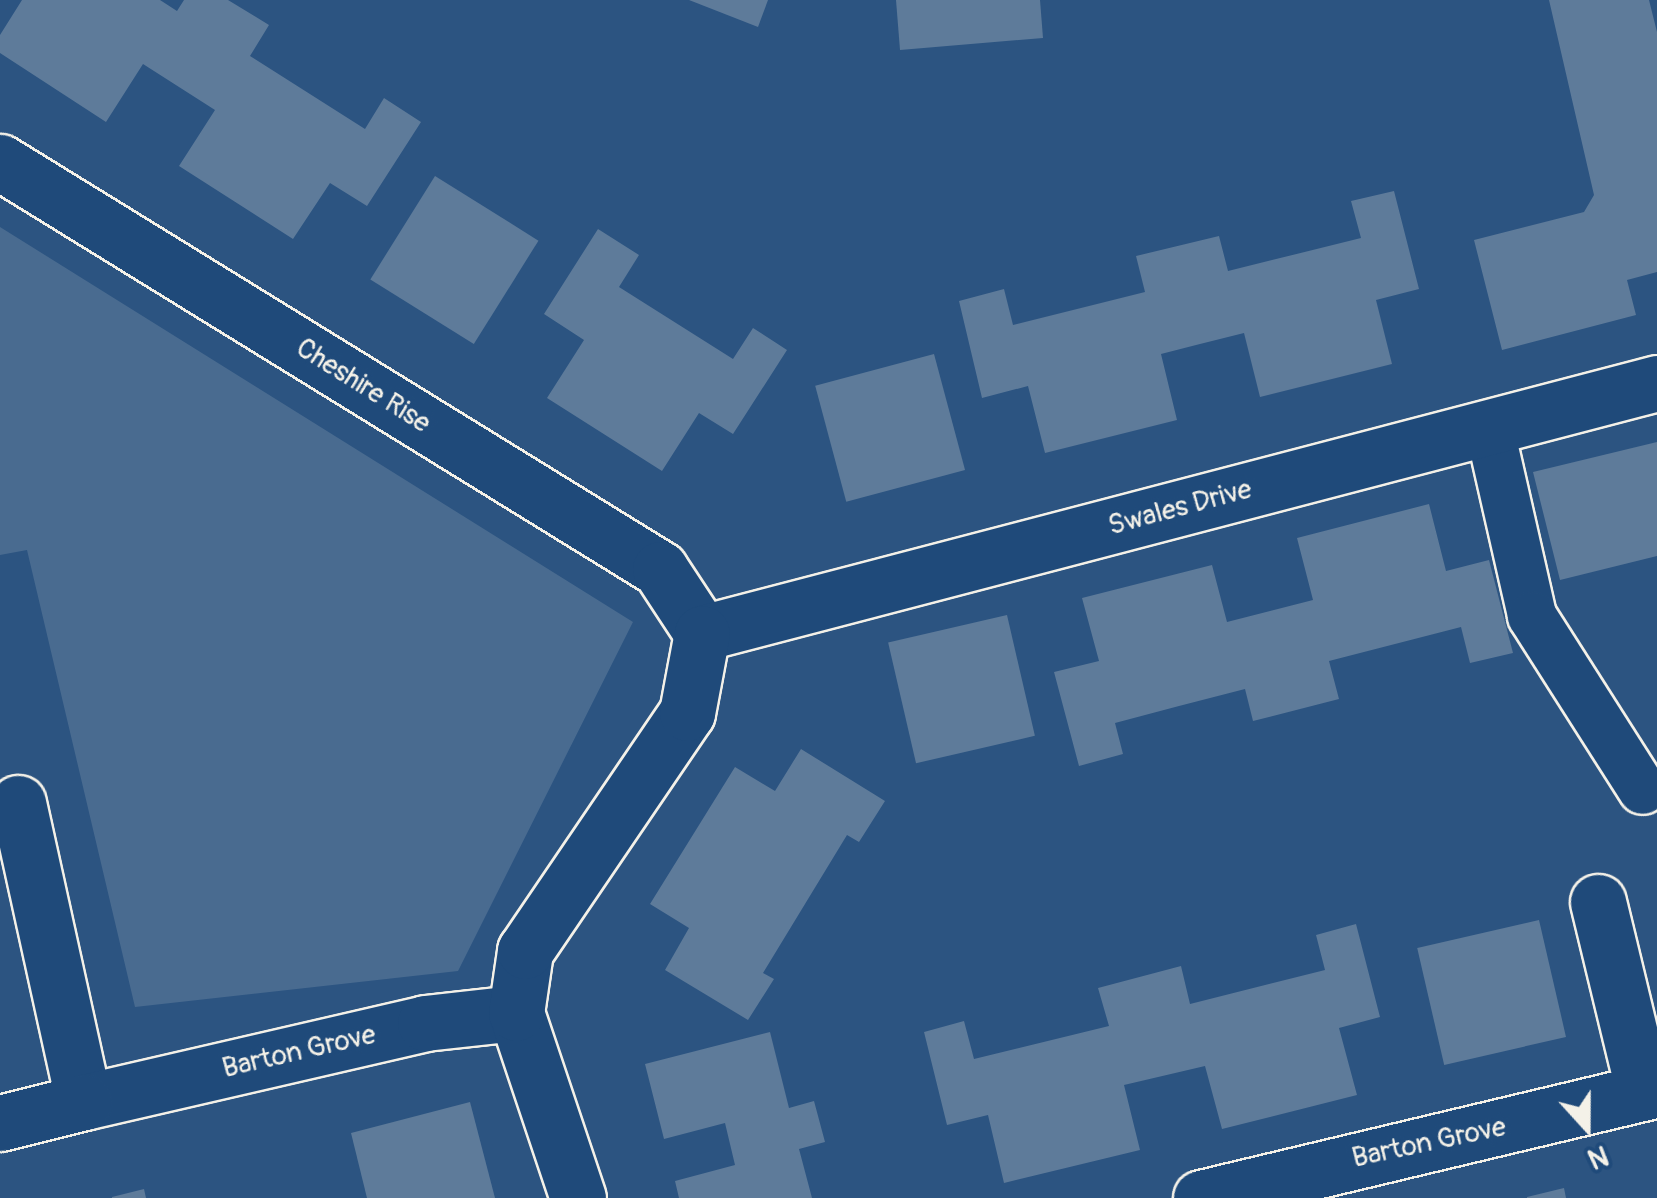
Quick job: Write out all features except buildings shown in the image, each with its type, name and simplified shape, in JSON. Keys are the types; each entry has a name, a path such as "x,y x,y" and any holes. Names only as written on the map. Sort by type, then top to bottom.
{"street":[{"name":"Cheshire Rise","path":"0,162 660,568 702,634"},
{"name":"Swales Drive","path":"702,634 1657,383"},
{"path":"578,1198 516,1013 525,951 686,713 702,634"},
{"path":"18,803 84,1102"},
{"path":"1598,902 1650,1090"},
{"name":"Barton Grove","path":"0,1123 425,1023 516,1013"},
{"name":"Barton Grove","path":"1201,1198 1650,1090"}],"lane":[{"path":"1488,426 1532,616 1643,790"}],"shaded area":[{"path":"0,227 633,622 458,971 135,1007 27,550 0,555"}]}
